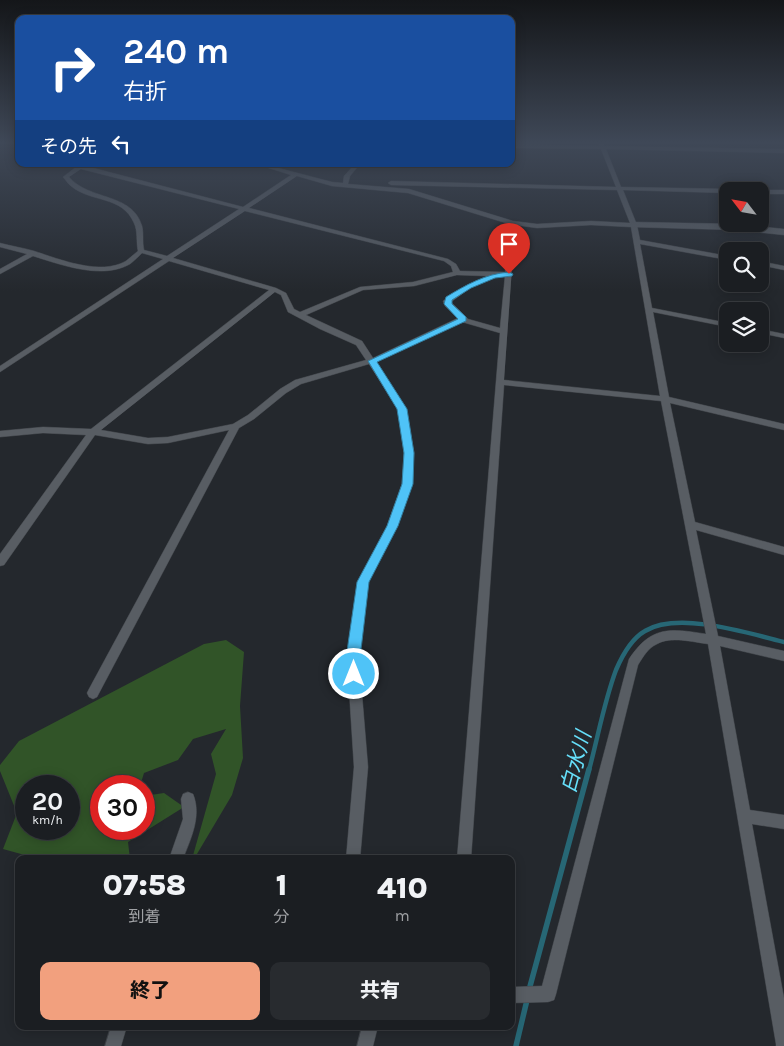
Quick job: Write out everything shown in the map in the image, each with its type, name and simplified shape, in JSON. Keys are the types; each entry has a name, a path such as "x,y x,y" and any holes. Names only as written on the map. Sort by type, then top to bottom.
{"street":[{"path":"90,193 124,204 138,224 141,251"},
{"path":"181,193 446,260 454,265 457,274"},
{"path":"0,370 268,193"},
{"path":"413,193 512,223 537,226 591,223 736,227 784,232"},
{"path":"621,193 634,225 665,399 713,640 784,1044"},
{"path":"464,855 512,223"},
{"path":"636,241 719,256"},
{"path":"0,245 34,253 63,264 101,269 114,268 128,263 141,251"},
{"path":"141,251 274,289 284,294 291,310 323,327 355,339 372,361 402,409 409,453 407,484 392,526 363,582 353,658 361,767 353,855"},
{"path":"0,272 34,253"},
{"path":"769,265 784,268"},
{"path":"300,315 362,288 414,284 440,276 457,274 494,276 509,274"},
{"path":"494,276 468,287 447,301 451,308 463,319 505,332"},
{"path":"0,562 93,432 274,289"},
{"path":"649,309 719,323"},
{"path":"0,434 43,430 93,432 148,441 168,440 236,426 298,382 372,361 463,319"},
{"path":"769,333 784,336"},
{"path":"500,382 665,399 784,427"},
{"path":"93,693 236,426"},
{"path":"691,525 784,551"},
{"path":"522,994 548,994 633,663 644,646 656,637 672,635 713,640 784,656"},
{"path":"177,855 190,819 188,799"},
{"path":"743,816 784,822"},
{"path":"113,1046 118,1030"},
{"path":"364,1046 369,1030"}],"green space":[{"path":"226,640 244,652 240,706 243,758 232,795 196,855 193,855 216,774 211,754 226,729 193,739 178,760 144,773 143,775 90,775 90,840 131,840 128,842 130,855 25,855 3,849 15,818 15,840 80,840 80,775 15,775 15,808 0,771 0,765 19,741 204,644"},
{"path":"164,793 184,807 155,825 155,794"}],"waterway":[{"name":"白水川","path":"589,770 616,670 631,643 640,634 659,625 694,623 733,629 784,642"},
{"name":"白水川","path":"529,990 589,769"},
{"name":"白水川","path":"516,1046 527,1000"}],"route":[{"path":"354,674 353,658 363,582 392,526 407,484 409,453 402,409 372,361 463,319 448,304 447,301 452,296 494,276 509,274"}]}
